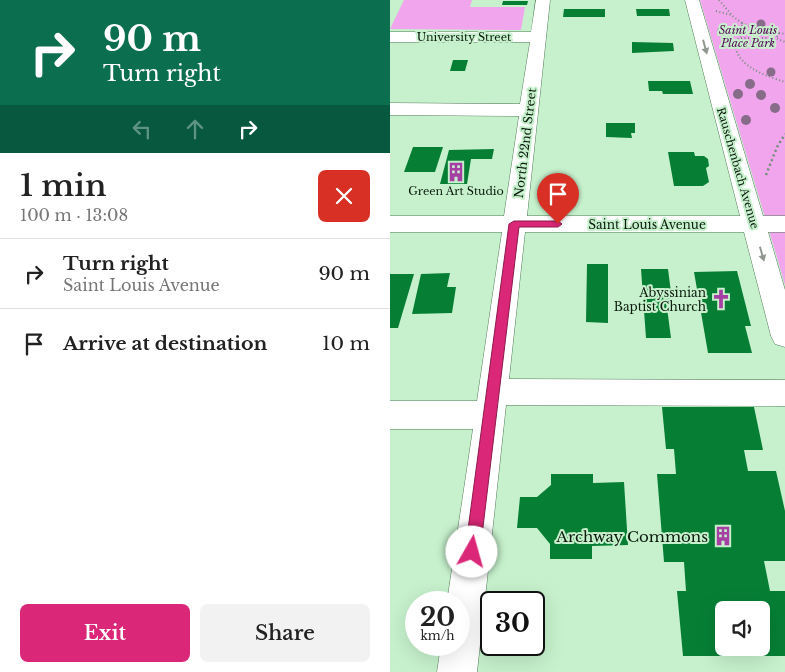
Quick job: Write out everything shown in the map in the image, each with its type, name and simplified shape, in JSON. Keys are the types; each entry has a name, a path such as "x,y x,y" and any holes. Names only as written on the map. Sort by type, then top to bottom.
{"street":[{"name":"North 22nd Street","path":"457,672 543,0"},
{"name":"Rauschenbach Avenue","path":"692,0 785,336"},
{"name":"University Street","path":"390,37 538,37"},
{"path":"390,109 529,110"},
{"name":"Saint Louis Avenue","path":"390,224 785,224"},
{"path":"390,415 491,404 785,393"}],"path":[{"path":"719,0 731,15 742,23 760,30 785,34"},
{"path":"712,10 731,15"},
{"path":"742,23 741,38 735,44 739,57 762,74 785,82"},
{"path":"776,38 778,33"},
{"path":"741,38 776,38 785,42"},
{"path":"765,177 774,153 785,134"}],"green space":[{"path":"404,0 472,0 470,7 525,7 521,30 390,29"},
{"name":"Saint Louis Place Park","path":"700,0 785,0 785,285 776,254"}],"building":[{"path":"503,1 528,1 527,5 502,5"},
{"path":"564,9 605,9 605,17 563,17"},
{"path":"636,9 669,9 670,16 637,16"},
{"path":"632,42 673,43 674,51 632,53"},
{"path":"453,60 468,60 465,71 450,71"},
{"path":"648,81 690,81 693,94 663,94 662,91 649,91"},
{"path":"606,123 635,123 635,133 631,133 632,138 606,137"},
{"path":"413,147 443,147 435,172 404,172"},
{"name":"Green Art Studio","path":"494,149 492,159 471,159 467,184 440,184 449,150"},
{"path":"668,152 694,152 695,156 704,156 708,159 709,166 706,168 709,182 703,186 674,186"},
{"path":"587,264 608,264 608,323 586,322"},
{"path":"641,269 668,269 672,300 666,300 671,338 646,338"},
{"name":"Abyssinian Baptist Church","path":"737,271 751,326 745,326 752,353 708,353 694,272"},
{"path":"450,273 447,287 456,287 452,313 412,314 421,274"},
{"path":"390,274 414,274 398,328 390,328"},
{"name":"Archway Commons","path":"662,407 754,407 763,450 744,450 748,471 776,471 785,511 785,561 764,561 770,591 785,591 785,656 770,656 770,601 715,601 715,656 683,656 677,591 686,591 684,562 664,562 657,474 676,474 674,449 666,449"},
{"path":"551,474 593,474 593,483 624,482 628,545 592,546 592,559 550,559 550,544 537,528 517,528 520,497 537,497 551,485"}],"place":[{"name":"Green Art Studio","path":"456,172"},
{"name":"Abyssinian Baptist Church","path":"721,299"},
{"name":"Archway Commons","path":"723,536"}],"route":[{"path":"472,552 514,224 558,224"}]}
